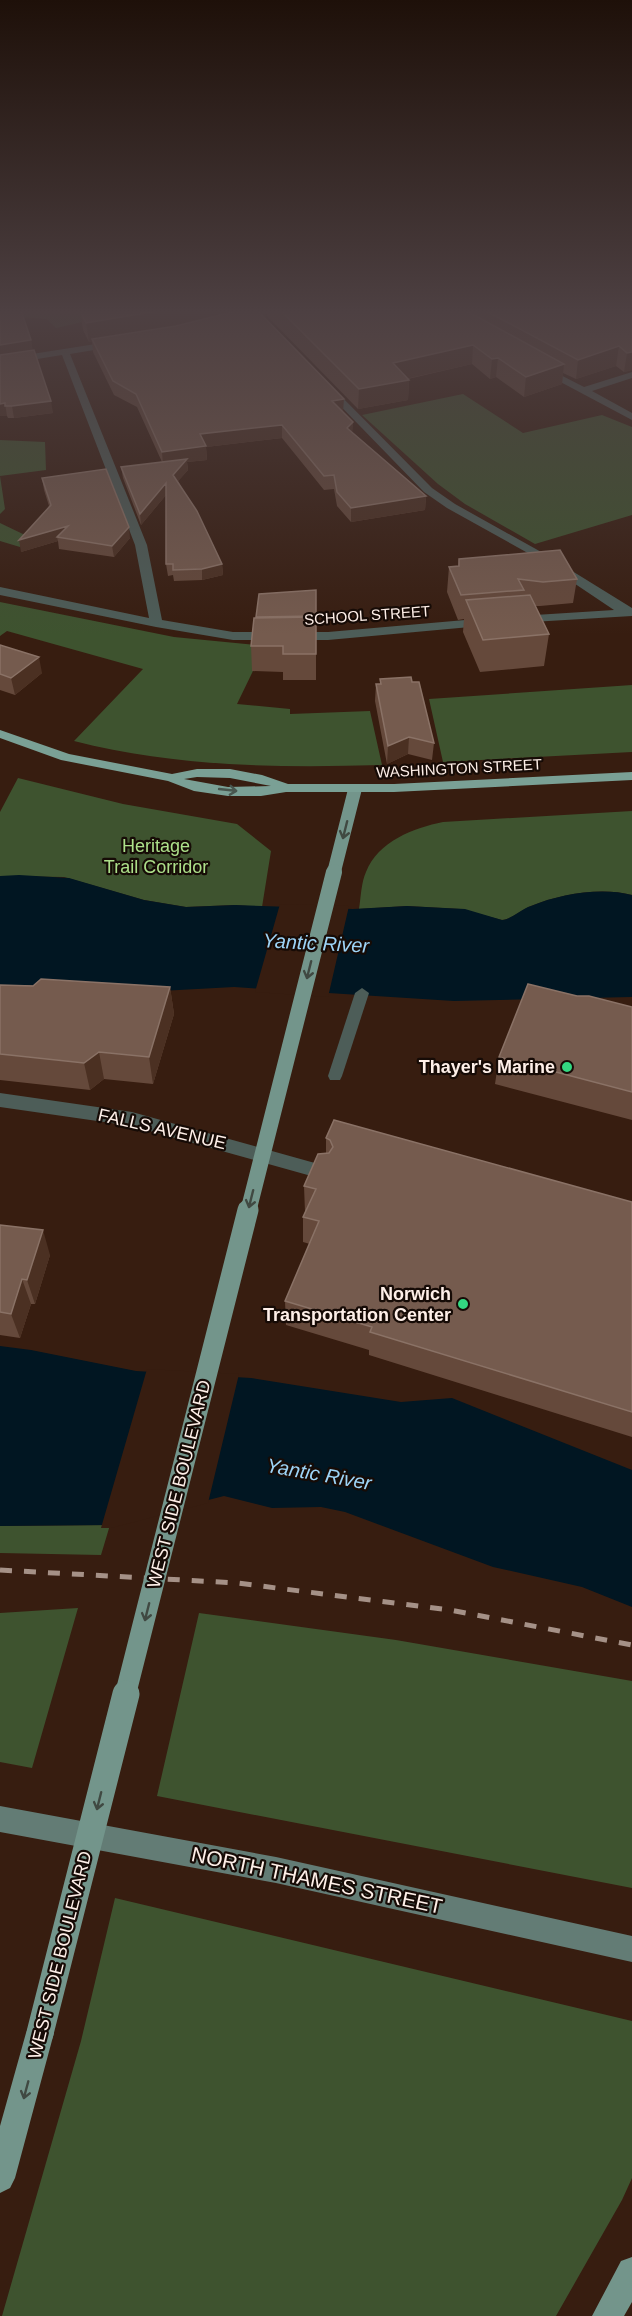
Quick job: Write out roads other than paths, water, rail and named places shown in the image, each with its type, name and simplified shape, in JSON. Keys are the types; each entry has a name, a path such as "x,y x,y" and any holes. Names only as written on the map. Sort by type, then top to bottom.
{"highway":[{"name":"WASHINGTON STREET","path":"0,734 66,757 172,778 190,786 256,793 286,788 355,789 632,776"}],"main road":[{"name":"WEST SIDE BOULEVARD","path":"0,2178 40,2033 355,789"},
{"name":"NORTH THAMES STREET","path":"0,1820 276,1870 632,1949"},
{"path":"607,2316 632,2272"}],"street":[{"path":"91,418 141,545 156,623"},
{"path":"357,418 428,490 451,506 539,555 629,612"},
{"name":"SCHOOL STREET","path":"0,591 213,634 286,638 364,634 629,612"},
{"name":"FALLS AVENUE","path":"0,1100 132,1119 322,1172"}],"lane":[{"path":"335,1076 362,993"}],"water":[{"name":"Yantic River","path":"0,876 69,878 144,900 186,907 235,905 353,909 407,906 465,909 502,920 531,906 568,895 607,892 632,895 632,997 454,1001 234,987 142,992 0,990"},
{"name":"Yantic River","path":"0,1346 136,1371 251,1378 401,1402 452,1398 632,1470 632,1607 582,1587 493,1567 345,1512 321,1507 272,1508 224,1496 110,1525 0,1526"}],"railway":[{"path":"0,1570 237,1583 450,1610 632,1645"}],"place":[{"name":"Thayer's Marine","path":"567,1067"},
{"name":"Norwich Transportation Center","path":"463,1304"}],"park label":[{"name":"Heritage Trail Corridor","path":"156,856"}]}
